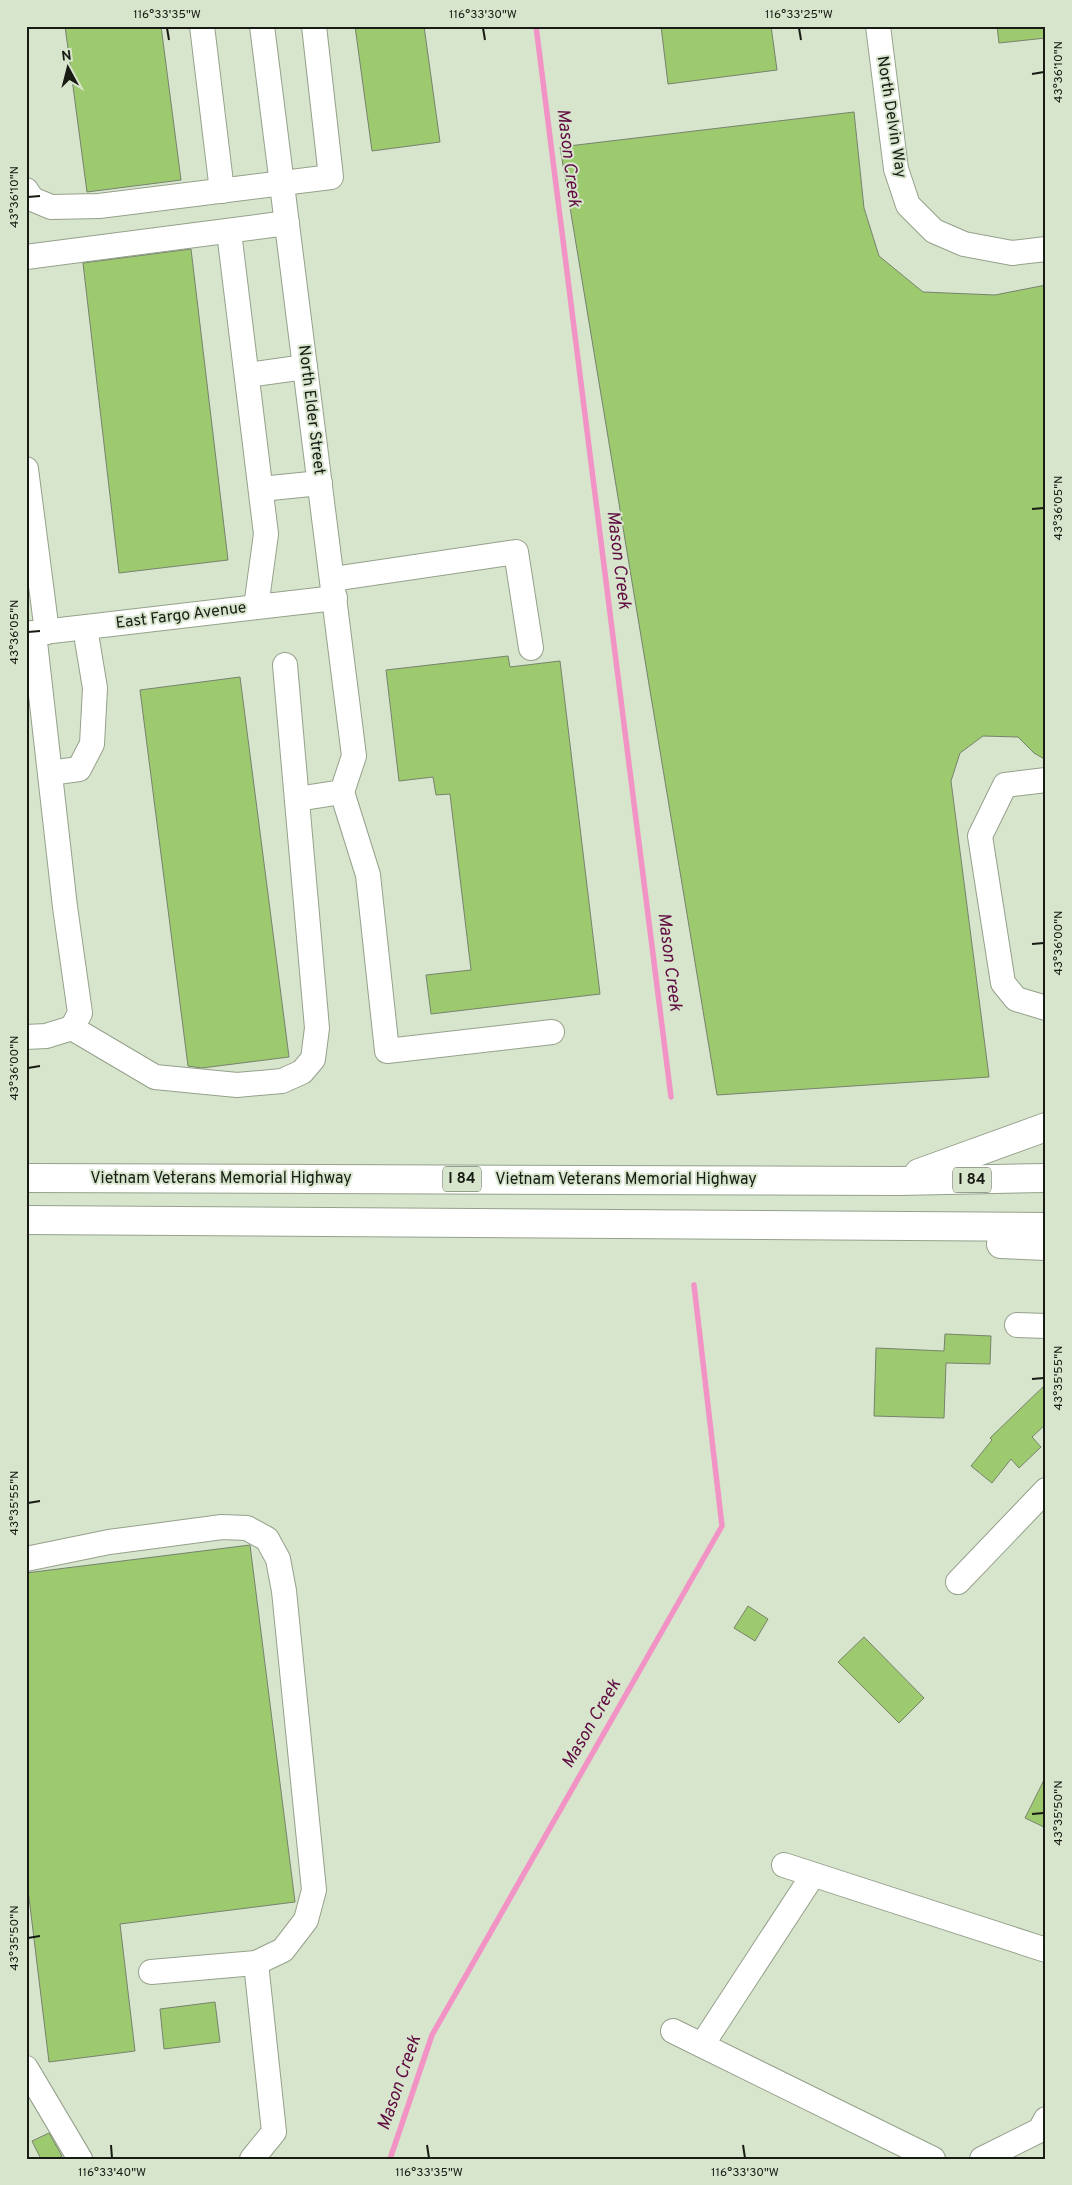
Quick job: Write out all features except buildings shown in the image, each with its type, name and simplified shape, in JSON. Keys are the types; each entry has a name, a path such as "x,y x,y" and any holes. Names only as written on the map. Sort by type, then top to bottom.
{"highway":[{"path":"899,1181 1046,1127"},
{"name":"Vietnam Veterans Memorial Highway","path":"26,1178 899,1181 1046,1178"},
{"path":"26,1220 1046,1226"},
{"path":"627,1225 1046,1246"}],"street":[{"name":"North Elder Street","path":"262,26 354,756 342,792"},
{"path":"26,190 32,200 51,207 99,206 331,176 314,26"},
{"name":"North Delvin Way","path":"878,26 896,169 908,205 934,231 964,244 1012,253 1046,249"},
{"path":"206,27 222,191"},
{"path":"26,257 287,223"},
{"path":"229,232 266,534 256,608"},
{"path":"247,375 305,367"},
{"path":"26,469 36,633 65,907 80,1012 72,1028 46,1036 26,1037"},
{"path":"261,489 320,483"},
{"name":"East Fargo Avenue","path":"36,633 256,608 334,588 516,552 531,648"},
{"path":"50,772 79,768 92,744 95,688 85,628"},
{"path":"72,1028 155,1077 238,1085 282,1081 302,1072 313,1058 318,1028 285,665"},
{"path":"1046,780 1005,785 980,836 1003,983 1016,999 1046,1008"},
{"path":"297,798 342,792 368,875 387,1051 552,1032"},
{"path":"1017,1325 1046,1326"},
{"path":"958,1582 1046,1490"},
{"path":"26,1559 109,1542 222,1527 247,1528 267,1539 278,1559 284,1591 314,1890 306,1920 283,1950 256,1963 151,1972"},
{"path":"784,1865 1046,1950"},
{"path":"702,2045 813,1875"},
{"path":"252,2159 274,2132 256,1963"},
{"path":"673,2031 933,2159"},
{"path":"26,2068 80,2159"},
{"path":"982,2159 1040,2130 1046,2119"}],"waterway":[{"name":"Mason Creek","path":"536,26 671,1097"},
{"name":"Mason Creek","path":"390,2159 432,2035 722,1526 694,1285"}]}
